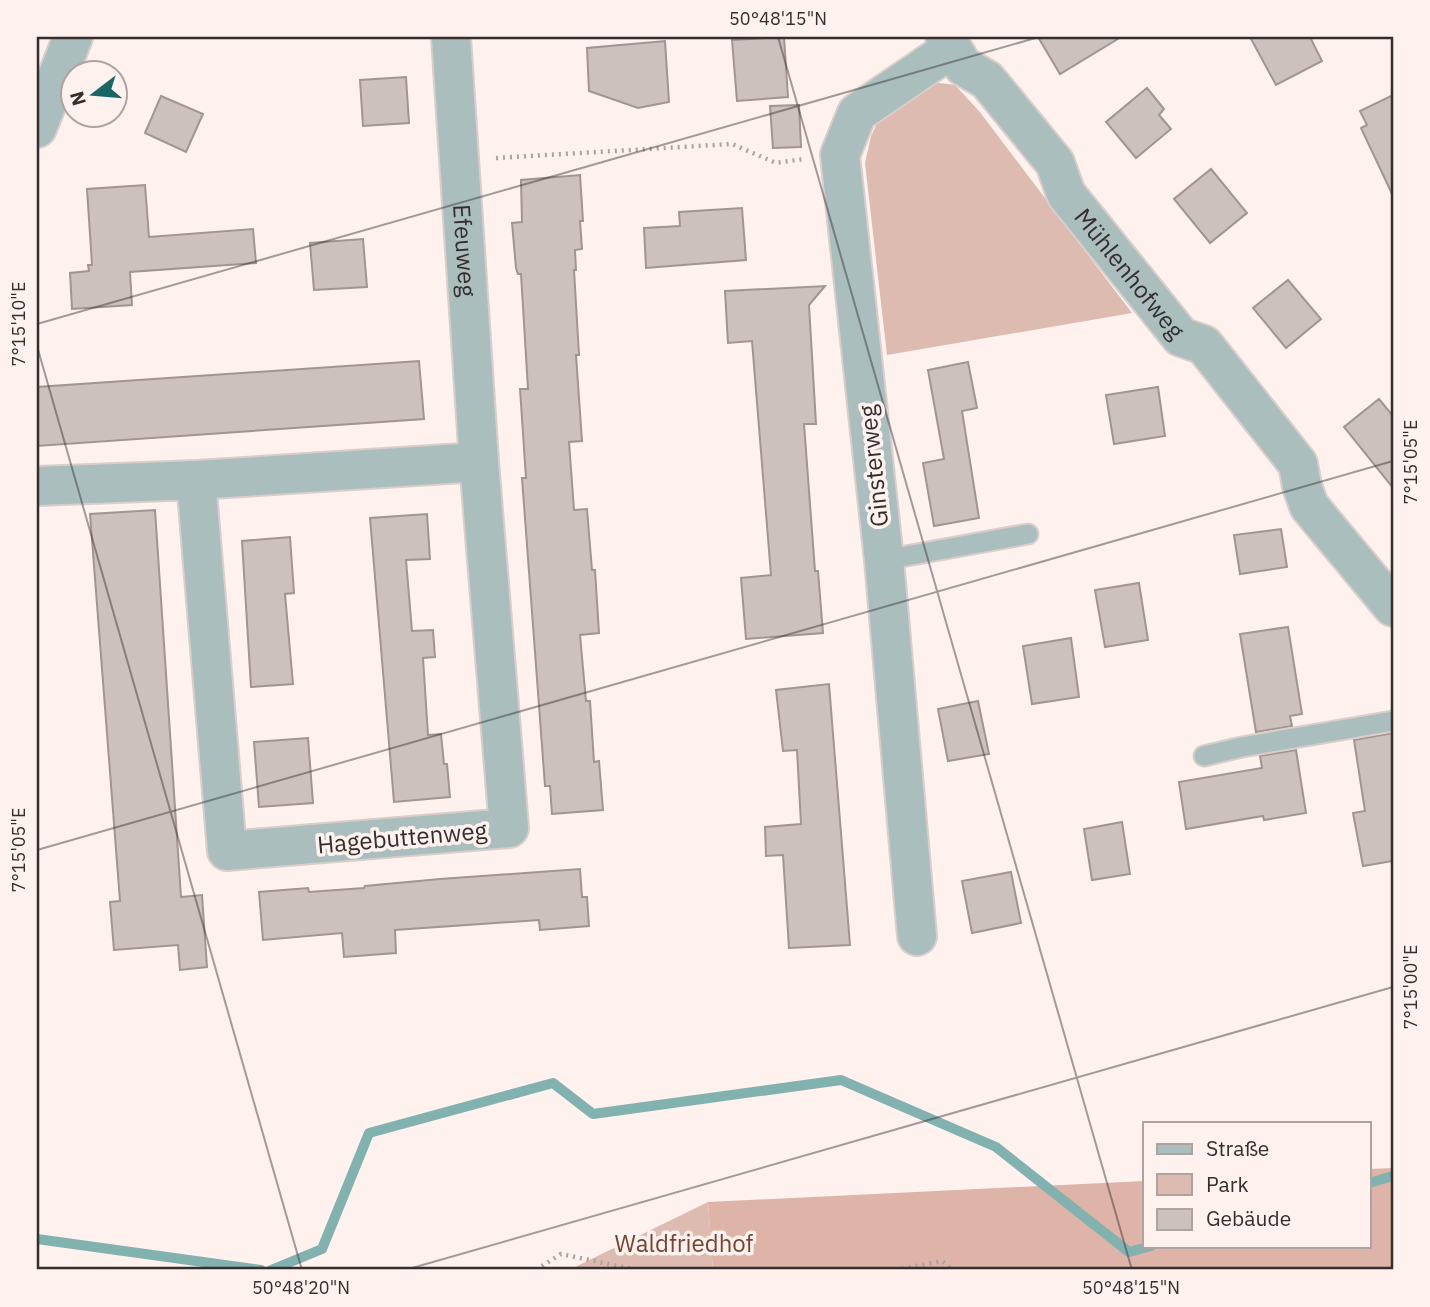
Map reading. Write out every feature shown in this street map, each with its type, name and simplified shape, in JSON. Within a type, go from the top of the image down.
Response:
[{"type":"street","points":[[37,128],[73,37]]},
{"type":"street","name":"Efeuweg","points":[[451,37],[479,462]]},
{"type":"street","name":"Ginsterweg","points":[[917,936],[884,560],[840,155],[857,113],[948,43]]},
{"type":"street","name":"Mühlenhofweg","points":[[948,43],[963,66],[987,80],[1055,163],[1066,194],[1181,337],[1204,345],[1298,464],[1309,506],[1393,607]]},
{"type":"street","points":[[37,486],[196,480],[479,462]]},
{"type":"street","name":"Hagebuttenweg","points":[[196,480],[227,851],[509,828],[479,462]]},
{"type":"lane","points":[[884,560],[1028,534]]},
{"type":"lane","points":[[1204,756],[1393,721]]},
{"type":"path","points":[[459,161],[732,144],[776,163],[840,155]]},
{"type":"path","points":[[536,1270],[561,1254],[637,1270]]},
{"type":"path","points":[[895,1270],[942,1261],[952,1270]]},
{"type":"green space","points":[[931,82],[955,85],[979,111],[1132,313],[887,355],[865,163],[871,136],[883,111]]},
{"type":"green space","name":"Waldfriedhof","points":[[708,1202],[713,1270],[569,1270]]},
{"type":"shaded area","points":[[1393,1168],[1393,1270],[713,1270],[708,1202],[1143,1181],[1143,1248],[1370,1248],[1370,1169]]},
{"type":"building","points":[[784,37],[788,97],[737,101],[732,40]]},
{"type":"building","points":[[1038,37],[1121,37],[1060,74]]},
{"type":"building","points":[[1250,37],[1310,37],[1322,61],[1276,85]]},
{"type":"building","points":[[665,41],[669,102],[638,108],[589,91],[587,48]]},
{"type":"building","points":[[406,77],[409,123],[363,126],[360,80]]},
{"type":"building","points":[[1147,88],[1164,109],[1159,115],[1171,129],[1136,158],[1106,122]]},
{"type":"building","points":[[1393,95],[1393,196],[1361,128],[1367,125],[1360,111]]},
{"type":"building","points":[[161,96],[203,114],[186,152],[145,133]]},
{"type":"building","points":[[799,105],[801,147],[773,148],[770,106]]},
{"type":"building","points":[[1211,169],[1247,213],[1210,243],[1174,199]]},
{"type":"building","points":[[580,175],[582,249],[575,250],[574,270],[582,441],[569,442],[574,510],[587,509],[592,570],[595,570],[599,633],[580,635],[586,701],[590,701],[594,762],[599,761],[603,810],[552,814],[550,786],[545,786],[522,478],[526,478],[520,389],[528,389],[521,274],[518,274],[516,268],[512,223],[522,222],[521,180]]},
{"type":"building","points":[[145,185],[149,237],[253,229],[256,263],[130,272],[132,305],[72,309],[70,273],[89,271],[88,265],[92,265],[87,189]]},
{"type":"building","points":[[742,208],[746,260],[646,268],[644,228],[680,226],[679,212]]},
{"type":"building","points":[[363,239],[367,287],[314,290],[310,243]]},
{"type":"building","points":[[1288,280],[1321,319],[1286,348],[1253,308]]},
{"type":"building","points":[[825,286],[809,305],[816,424],[804,424],[815,571],[818,571],[823,633],[746,639],[741,578],[771,575],[752,341],[728,343],[725,291]]},
{"type":"building","points":[[419,361],[424,419],[37,446],[37,387]]},
{"type":"building","points":[[968,362],[977,408],[962,411],[979,518],[934,526],[923,463],[944,459],[928,370]]},
{"type":"building","points":[[1158,387],[1165,436],[1114,444],[1106,395]]},
{"type":"building","points":[[1379,399],[1393,416],[1393,488],[1344,427]]},
{"type":"building","points":[[155,510],[181,897],[202,895],[207,967],[180,970],[178,945],[114,950],[110,902],[120,901],[90,514]]},
{"type":"building","points":[[427,514],[430,559],[406,560],[412,631],[433,630],[435,657],[423,658],[428,735],[441,734],[450,797],[394,802],[370,518]]},
{"type":"building","points":[[1281,529],[1287,567],[1240,574],[1234,535]]},
{"type":"building","points":[[290,537],[294,593],[285,594],[293,684],[251,687],[242,541]]},
{"type":"building","points":[[1139,583],[1148,640],[1105,647],[1095,590]]},
{"type":"building","points":[[1288,627],[1302,714],[1290,716],[1292,726],[1256,732],[1240,634]]},
{"type":"building","points":[[1071,638],[1079,697],[1032,704],[1023,646]]},
{"type":"building","points":[[829,684],[850,945],[789,948],[783,855],[766,856],[765,827],[801,824],[797,750],[783,751],[776,690]]},
{"type":"building","points":[[978,701],[989,754],[948,761],[938,709]]},
{"type":"building","points":[[1393,733],[1393,861],[1363,866],[1353,813],[1365,811],[1354,740]]},
{"type":"building","points":[[308,738],[313,803],[259,807],[254,742]]},
{"type":"building","points":[[1296,750],[1306,813],[1264,820],[1263,816],[1186,829],[1179,782],[1262,768],[1260,756]]},
{"type":"building","points":[[1122,822],[1130,874],[1092,880],[1084,829]]},
{"type":"building","points":[[580,869],[582,897],[587,897],[589,926],[540,930],[539,920],[395,930],[396,953],[344,957],[342,933],[263,940],[259,892],[308,888],[309,892]]},
{"type":"building","points":[[1011,872],[1021,923],[972,933],[962,881]]},
{"type":"waterway","points":[[271,1270],[322,1249],[369,1133],[553,1083],[593,1114],[841,1080],[996,1147],[1129,1252],[1144,1248]]},
{"type":"waterway","points":[[1370,1183],[1393,1176]]},
{"type":"waterway","points":[[37,1239],[261,1270]]}]
